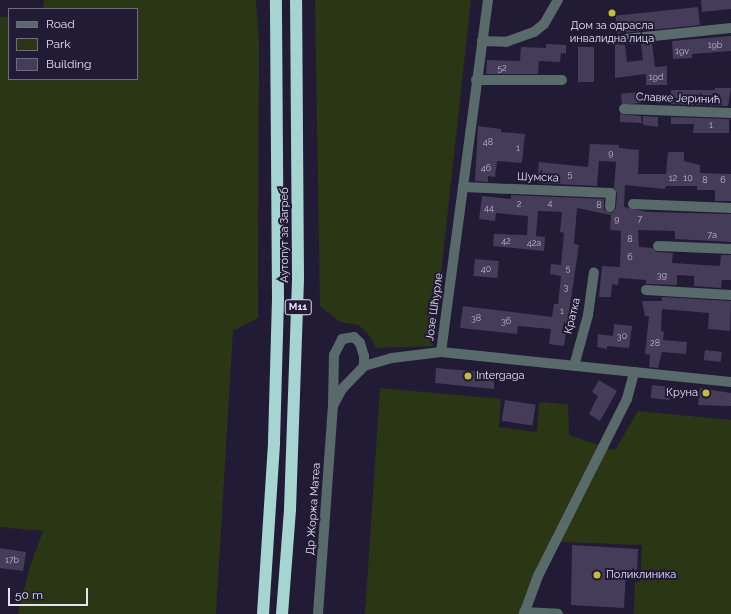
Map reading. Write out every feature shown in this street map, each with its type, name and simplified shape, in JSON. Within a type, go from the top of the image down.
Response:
[{"type":"highway","name":"Аутопут за Загреб","points":[[263,614],[274,434],[278,299],[276,0]]},
{"type":"highway","name":"Аутопут за Загреб","points":[[282,614],[290,494],[298,301],[296,0]]},
{"type":"street","name":"Јозе Шћурле","points":[[488,0],[476,80],[441,352],[731,382]]},
{"type":"street","points":[[482,41],[506,42],[534,32],[544,24],[558,0]]},
{"type":"street","points":[[625,39],[731,28]]},
{"type":"street","points":[[476,80],[562,80]]},
{"type":"street","name":"Славке Јеринић","points":[[624,109],[731,113]]},
{"type":"street","name":"Шумска","points":[[463,187],[611,193],[610,207]]},
{"type":"street","points":[[633,204],[731,208]]},
{"type":"street","points":[[658,246],[731,249]]},
{"type":"street","name":"Кратка","points":[[574,366],[588,315],[594,272]]},
{"type":"street","points":[[646,290],[731,295]]},
{"type":"street","name":"Др Жоржа Матеа","points":[[318,614],[333,406],[334,355],[342,338],[354,337],[360,343],[364,351],[364,366]]},
{"type":"street","points":[[333,406],[342,389],[364,366],[392,358],[441,352]]},
{"type":"street","points":[[558,614],[524,613],[538,576],[627,399],[634,372]]},
{"type":"green space","points":[[44,0],[256,0],[259,42],[258,318],[233,331],[216,614],[18,614],[29,569],[43,531],[0,527],[0,17],[8,17],[8,80],[138,80],[138,8],[43,8]]},
{"type":"green space","points":[[315,0],[471,0],[433,346],[376,348],[369,335],[359,325],[340,322],[320,306]]},
{"type":"green space","points":[[380,388],[501,399],[499,427],[537,432],[539,402],[568,404],[569,435],[601,446],[519,614],[365,614]]},
{"type":"green space","points":[[638,411],[731,420],[731,614],[634,614],[635,582],[640,582],[642,545],[558,542],[605,448],[615,450]]},
{"type":"building","points":[[701,0],[731,0],[731,9],[702,12]]},
{"type":"building","points":[[698,7],[700,25],[617,34],[615,16]]},
{"type":"building","points":[[731,36],[731,51],[692,54],[692,58],[673,59],[672,41]]},
{"type":"building","points":[[652,43],[655,67],[667,66],[667,85],[646,85],[646,74],[615,78],[615,44],[625,45],[627,62],[643,60],[641,44]]},
{"type":"building","points":[[546,44],[566,45],[566,54],[561,53],[560,62],[539,61],[538,74],[486,74],[487,60],[520,61],[521,47],[546,48]]},
{"type":"building","points":[[578,47],[594,47],[594,82],[578,82]]},
{"type":"building","points":[[715,88],[731,88],[728,106],[671,104],[671,90],[715,90]]},
{"type":"building","points":[[640,92],[641,103],[622,105],[621,94]]},
{"type":"building","points":[[620,114],[641,116],[642,123],[620,122]]},
{"type":"building","points":[[643,116],[658,117],[658,127],[643,125]]},
{"type":"building","points":[[671,117],[729,119],[729,133],[693,133],[694,124],[671,124]]},
{"type":"building","points":[[478,126],[501,129],[501,132],[525,134],[522,163],[497,161],[495,177],[488,176],[488,182],[475,181]]},
{"type":"building","points":[[590,144],[619,145],[619,148],[639,150],[638,174],[666,174],[668,152],[684,152],[684,161],[700,165],[700,173],[731,174],[731,201],[715,201],[715,190],[697,190],[697,186],[666,186],[665,189],[625,185],[624,207],[648,212],[731,214],[731,242],[675,239],[675,231],[638,230],[639,247],[652,248],[657,252],[673,253],[672,263],[720,266],[721,255],[731,255],[731,280],[722,280],[721,288],[694,286],[694,276],[677,275],[677,285],[646,284],[646,280],[619,278],[618,285],[612,284],[611,297],[599,297],[602,266],[620,267],[621,231],[610,230],[611,215],[577,208],[574,244],[579,245],[564,346],[549,344],[551,329],[518,326],[517,334],[460,328],[463,306],[552,317],[554,304],[558,304],[561,276],[550,274],[551,264],[561,265],[564,233],[560,232],[562,212],[538,211],[536,236],[545,237],[544,251],[493,246],[494,234],[527,235],[528,216],[496,213],[495,221],[479,219],[482,196],[511,199],[511,195],[604,199],[604,210],[612,213],[616,208],[617,193],[614,187],[616,162],[599,161],[597,186],[537,183],[539,162],[588,167]]},
{"type":"building","points":[[475,259],[499,261],[497,278],[474,276]]},
{"type":"building","points":[[662,297],[731,301],[730,331],[708,329],[709,313],[662,309],[661,331],[664,332],[663,340],[687,342],[686,354],[662,352],[658,368],[649,367],[650,355],[645,354],[649,316],[645,316],[642,301],[662,301]]},
{"type":"building","points":[[614,324],[632,326],[629,348],[607,346],[607,349],[597,347],[598,334],[613,336]]},
{"type":"building","points":[[705,350],[722,352],[721,362],[704,360]]},
{"type":"building","points":[[436,368],[483,372],[482,378],[494,379],[494,389],[435,383]]},
{"type":"building","points":[[599,380],[617,391],[600,421],[589,414],[598,396],[592,392]]},
{"type":"building","points":[[652,385],[671,387],[670,400],[651,398]]},
{"type":"building","points":[[700,388],[731,393],[731,406],[698,405]]},
{"type":"building","points":[[505,400],[536,405],[532,426],[502,421]]},
{"type":"building","name":"Поликлиника","points":[[572,545],[638,549],[637,573],[626,572],[624,608],[571,605]]},
{"type":"building","points":[[0,548],[26,552],[23,571],[0,568]]},
{"type":"place","name":"Дом за одрасла инвалидна лица","points":[[612,13]]},
{"type":"place","name":"Intergaga","points":[[468,376]]},
{"type":"place","name":"Круна","points":[[706,393]]},
{"type":"place","name":"Поликлиника","points":[[597,575]]}]
